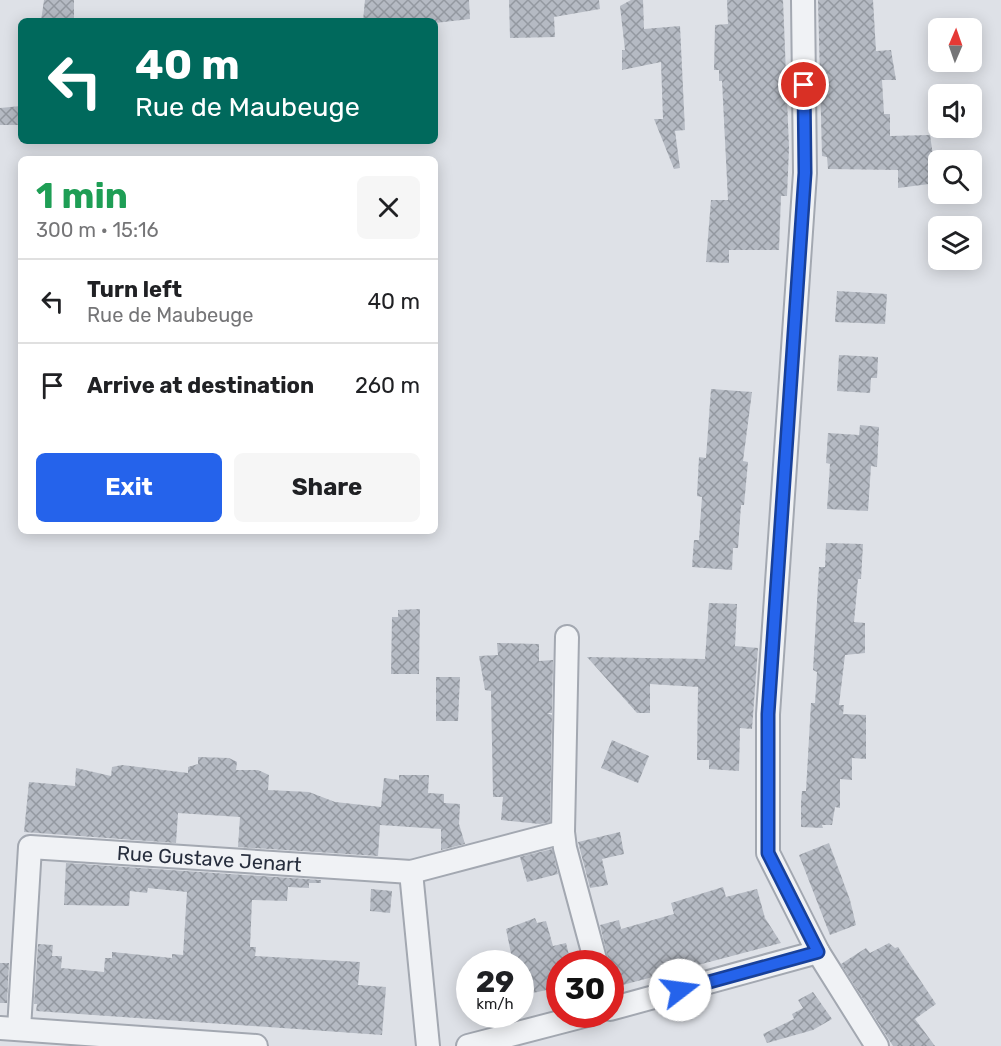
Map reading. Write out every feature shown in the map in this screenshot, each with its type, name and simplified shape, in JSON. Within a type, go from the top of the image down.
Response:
[{"type":"street","points":[[803,0],[805,173],[768,714],[768,853],[818,952],[877,1046]]},
{"type":"street","points":[[567,637],[563,832],[565,848],[592,950]]},
{"type":"street","name":"Rue Gustave Jenart","points":[[9,1029],[30,847],[411,872],[563,832]]},
{"type":"street","points":[[411,872],[428,1046]]},
{"type":"street","points":[[624,1005],[818,952]]},
{"type":"street","points":[[468,1046],[546,1026]]},
{"type":"street","points":[[9,1029],[256,1046]]},
{"type":"building","points":[[44,0],[74,0],[74,18],[41,18]]},
{"type":"building","points":[[365,0],[469,0],[470,19],[438,23],[438,18],[363,18]]},
{"type":"building","points":[[509,0],[599,0],[600,9],[554,17],[555,37],[510,38]]},
{"type":"building","points":[[631,0],[643,0],[644,29],[680,26],[685,130],[675,131],[680,168],[674,169],[654,119],[663,119],[661,62],[622,70],[622,50],[625,50],[620,6]]},
{"type":"building","points":[[727,0],[783,0],[789,148],[787,196],[781,196],[779,250],[729,250],[729,263],[706,262],[711,200],[728,200],[722,81],[719,81],[719,70],[714,70],[715,25],[728,24]]},
{"type":"building","points":[[818,0],[873,0],[876,51],[891,50],[896,80],[882,80],[884,114],[890,114],[890,136],[928,135],[928,138],[930,138],[932,150],[928,150],[928,184],[898,188],[898,170],[828,169],[827,157],[822,156]]},
{"type":"building","points":[[18,106],[18,125],[0,125],[0,108]]},
{"type":"building","points":[[837,291],[887,294],[885,324],[835,322]]},
{"type":"building","points":[[839,355],[878,357],[877,378],[871,378],[870,393],[837,391]]},
{"type":"building","points":[[711,389],[752,392],[743,461],[748,462],[744,505],[741,505],[738,548],[733,548],[732,570],[692,567],[694,540],[699,540],[702,497],[697,496],[699,457],[706,458]]},
{"type":"building","points":[[860,425],[879,427],[877,467],[871,466],[868,511],[827,509],[830,464],[826,463],[828,433],[859,435]]},
{"type":"building","points":[[826,543],[863,544],[861,579],[858,579],[854,622],[865,623],[865,653],[845,655],[839,705],[844,705],[843,714],[866,715],[866,759],[852,758],[852,780],[840,779],[840,808],[835,807],[832,825],[822,825],[823,828],[801,827],[802,791],[806,791],[811,703],[815,703],[817,672],[813,670],[819,567],[825,567]]},
{"type":"building","points":[[709,603],[737,604],[735,646],[758,648],[752,729],[740,728],[739,771],[709,769],[709,760],[697,760],[698,687],[650,684],[650,713],[637,713],[587,657],[705,659]]},
{"type":"building","points":[[420,609],[419,674],[391,674],[392,617],[398,617],[398,610]]},
{"type":"building","points":[[497,643],[539,644],[539,661],[553,660],[552,713],[547,713],[552,715],[550,822],[540,824],[501,820],[503,797],[493,797],[491,691],[485,690],[479,656],[498,655]]},
{"type":"building","points":[[436,677],[460,677],[458,721],[436,721]]},
{"type":"building","points":[[612,740],[649,756],[638,783],[601,768]]},
{"type":"building","points":[[198,757],[229,758],[237,762],[236,770],[258,770],[269,775],[268,790],[309,792],[335,802],[381,807],[384,778],[399,780],[399,775],[429,775],[428,793],[444,794],[444,803],[460,804],[459,824],[465,844],[441,850],[441,829],[380,825],[378,856],[238,847],[240,817],[178,813],[176,843],[24,832],[29,782],[75,786],[76,768],[111,776],[112,767],[122,765],[188,773],[188,767],[198,764]]},
{"type":"building","points":[[620,832],[624,854],[602,859],[608,885],[590,888],[578,842]]},
{"type":"building","points":[[829,843],[850,900],[856,925],[830,935],[799,855]]},
{"type":"building","points":[[552,849],[558,874],[527,882],[520,857]]},
{"type":"building","points":[[66,863],[321,880],[321,883],[309,883],[309,888],[288,887],[287,901],[252,900],[250,947],[256,947],[255,956],[360,962],[358,985],[386,987],[382,1035],[36,1011],[37,1004],[34,1004],[38,944],[53,945],[52,956],[62,956],[61,968],[104,972],[105,958],[112,958],[112,952],[172,958],[172,954],[183,955],[187,892],[148,888],[147,893],[130,891],[129,906],[64,905]]},
{"type":"building","points":[[723,887],[726,897],[757,889],[765,918],[781,943],[624,985],[624,950],[606,950],[600,925],[619,920],[621,929],[674,914],[671,903]]},
{"type":"building","points":[[371,889],[392,891],[390,913],[370,911]]},
{"type":"building","points":[[535,918],[537,923],[546,921],[553,946],[566,943],[568,950],[546,950],[546,990],[534,993],[534,950],[510,950],[506,929]]},
{"type":"building","points":[[889,943],[895,948],[898,947],[936,1004],[915,1019],[935,1046],[893,1046],[841,964],[866,948],[870,953]]},
{"type":"building","points":[[0,963],[9,963],[7,1003],[0,1003]]},
{"type":"building","points":[[813,992],[832,1019],[813,1030],[767,1043],[763,1034],[794,1019],[792,1014],[803,1008],[798,1000]]},
{"type":"route","points":[[680,990],[818,952],[768,853],[768,714],[805,173],[804,85]]}]
